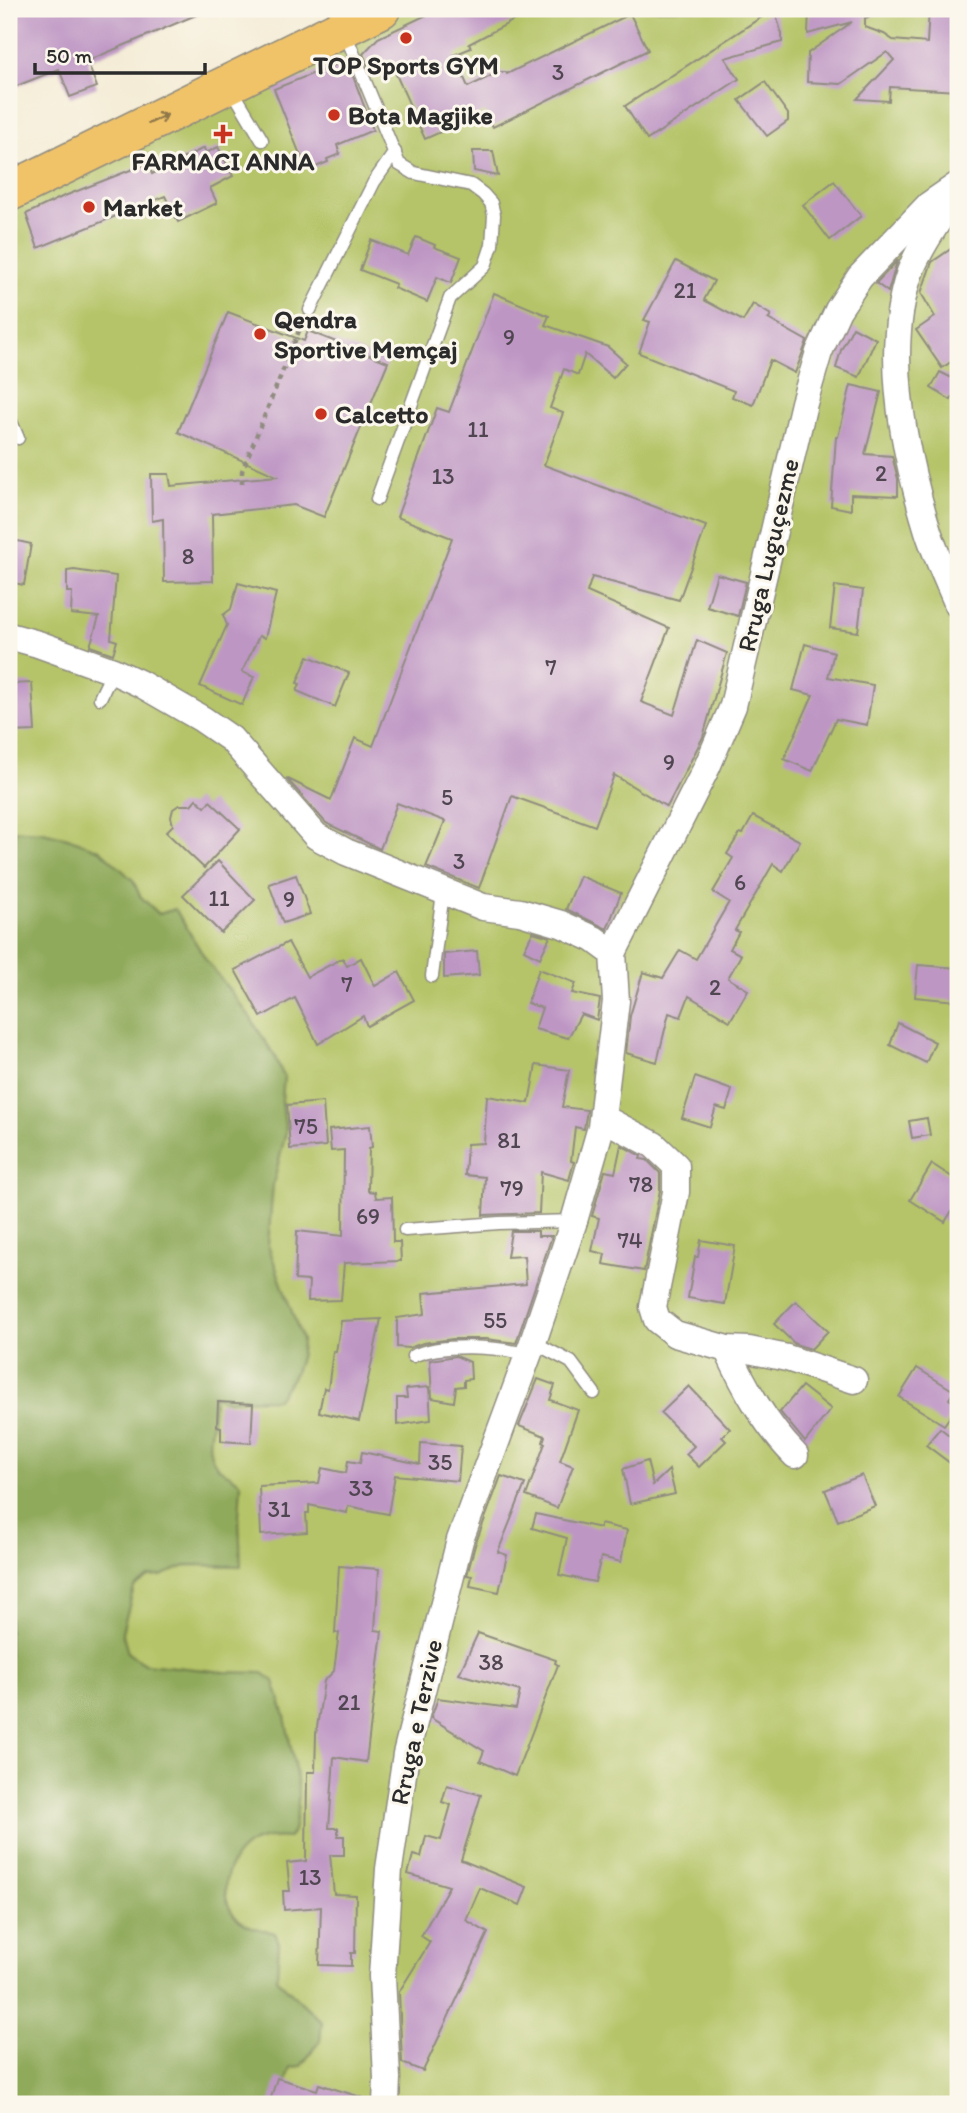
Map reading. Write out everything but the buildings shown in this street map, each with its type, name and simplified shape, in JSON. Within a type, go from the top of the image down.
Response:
[{"type":"main road","points":[[9,167],[334,18],[381,9]]},
{"type":"main road","points":[[9,192],[229,85],[334,18]]},
{"type":"street","points":[[958,187],[910,272],[900,320],[897,368],[906,441],[915,482],[929,532],[958,605]]},
{"type":"street","name":"Rruga Luguçezme","points":[[613,953],[707,767],[733,706],[804,403],[819,352],[838,310],[859,277],[929,205],[958,187]]},
{"type":"street","points":[[9,636],[113,671],[185,709],[231,739],[316,836],[346,852],[483,907],[520,912],[561,925],[594,939],[613,953]]},
{"type":"street","name":"Rruga e Terzive","points":[[386,2104],[382,1976],[389,1869],[406,1754],[460,1539],[574,1221],[603,1118],[616,1001],[613,953]]},
{"type":"street","points":[[603,1118],[653,1145],[666,1154],[676,1166],[676,1192],[653,1307],[657,1320],[675,1334],[727,1349],[749,1350],[787,1358],[854,1380]]},
{"type":"street","points":[[727,1349],[775,1434],[795,1455]]},
{"type":"lane","points":[[334,18],[399,164],[414,173],[471,185],[491,203],[494,215],[492,245],[485,266],[450,298],[377,499]]},
{"type":"lane","points":[[229,85],[262,140]]},
{"type":"lane","points":[[310,310],[374,182],[395,152]]},
{"type":"lane","points":[[9,418],[18,438]]},
{"type":"lane","points":[[100,698],[113,671]]},
{"type":"lane","points":[[432,976],[443,893]]},
{"type":"lane","points":[[405,1230],[574,1221]]},
{"type":"lane","points":[[413,1356],[426,1350],[443,1348],[530,1349],[571,1362],[594,1394]]},
{"type":"path","points":[[242,484],[242,471],[302,322],[310,310]]},
{"type":"green space","points":[[376,9],[958,9],[958,2104],[9,2104],[9,194]]},
{"type":"green space","points":[[9,830],[43,832],[100,850],[133,880],[140,896],[159,914],[175,909],[207,961],[248,1014],[274,1055],[284,1077],[282,1101],[286,1132],[273,1185],[268,1245],[302,1340],[300,1357],[292,1379],[277,1399],[224,1400],[213,1395],[209,1447],[211,1455],[224,1472],[241,1484],[241,1566],[188,1565],[161,1576],[149,1577],[134,1588],[122,1632],[128,1653],[145,1664],[263,1673],[274,1681],[285,1716],[298,1785],[298,1806],[293,1831],[289,1838],[264,1839],[246,1846],[232,1864],[225,1885],[229,1907],[239,1920],[275,1933],[279,1943],[277,1979],[322,2022],[320,2041],[301,2066],[291,2067],[286,2085],[274,2104],[9,2104]]},
{"type":"place","name":"TOP Sports GYM","points":[[406,38]]},
{"type":"place","name":"Bota Magjike","points":[[334,115]]},
{"type":"place","name":"FARMACI ANNA","points":[[223,134]]},
{"type":"place","name":"Market","points":[[89,207]]},
{"type":"place","name":"Qendra Sportive Memçaj","points":[[260,334]]},
{"type":"place","name":"Calcetto","points":[[321,414]]}]
